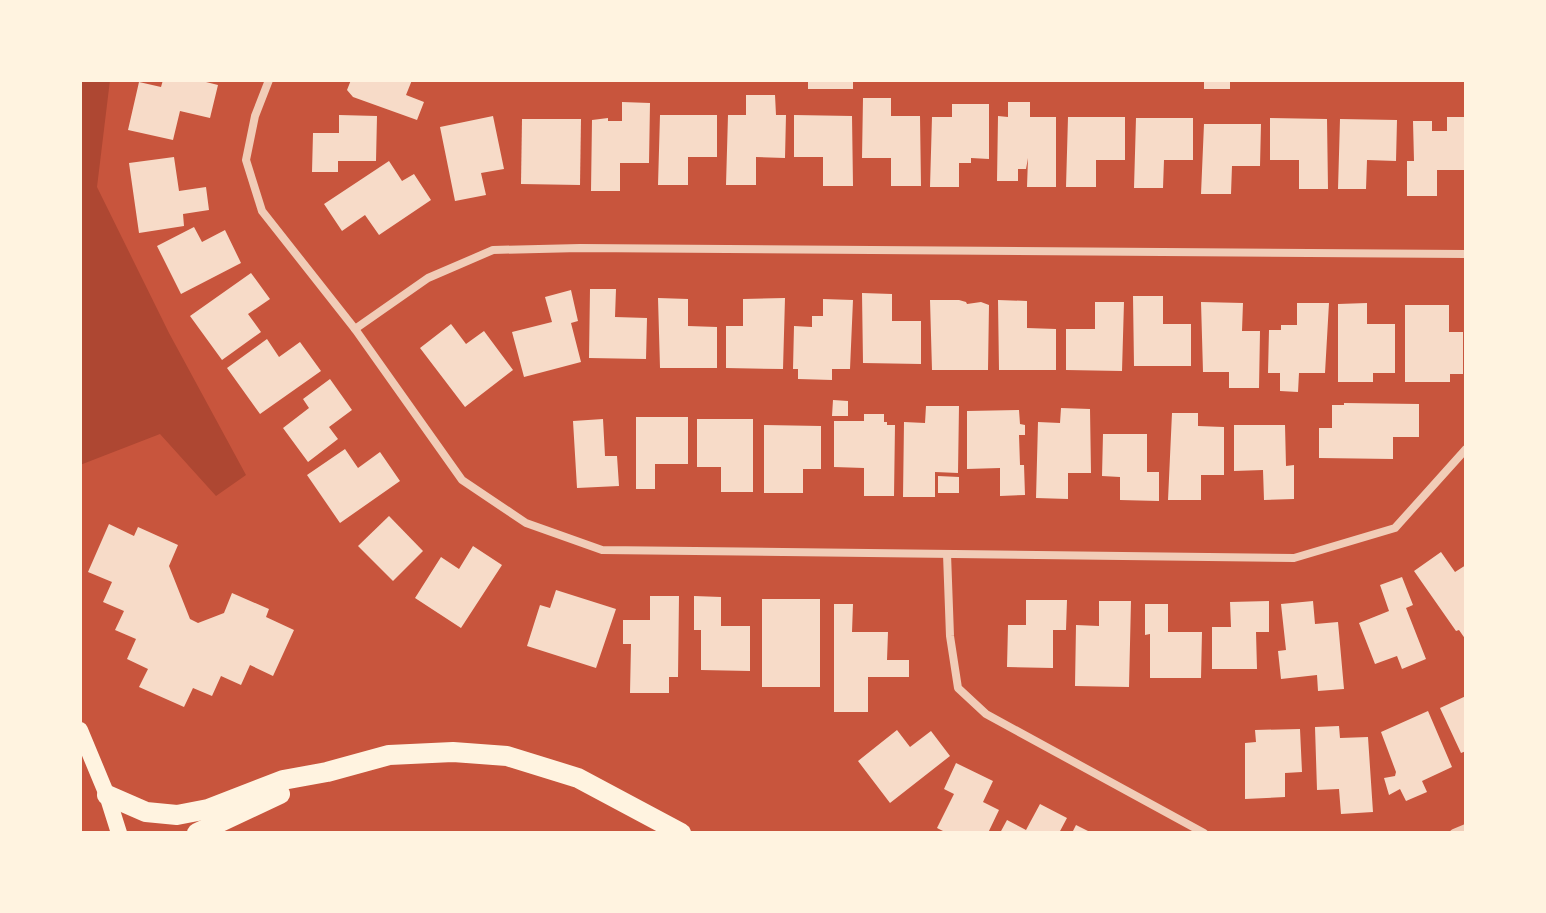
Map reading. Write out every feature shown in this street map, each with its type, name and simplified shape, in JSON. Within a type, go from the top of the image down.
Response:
[{"type":"highway","points":[[107,795],[146,812],[177,815],[208,809],[283,780],[389,755],[453,752],[507,756],[578,778],[681,833]]},
{"type":"highway","points":[[197,833],[327,772]]},
{"type":"main road","points":[[80,730],[119,833]]},
{"type":"street","points":[[269,80],[255,116],[246,160],[262,211],[355,329],[462,480],[526,523],[602,550],[1294,558],[1395,528],[1466,449]]},
{"type":"street","points":[[355,329],[428,278],[493,250],[596,248],[1466,254]]},
{"type":"street","points":[[947,554],[950,636],[958,688],[986,714],[1204,833]]},
{"type":"street","points":[[1454,833],[1466,828]]},
{"type":"shaded area","points":[[80,80],[110,80],[97,187],[169,333],[246,475],[216,496],[160,434],[80,465]]},
{"type":"building","points":[[163,80],[198,80],[218,85],[210,118],[180,111],[173,140],[128,130],[139,82],[161,87]]},
{"type":"building","points":[[351,80],[412,80],[406,95],[424,102],[417,120],[353,97],[347,90]]},
{"type":"building","points":[[808,80],[853,80],[853,89],[808,89]]},
{"type":"building","points":[[1204,80],[1230,80],[1230,89],[1204,89]]},
{"type":"building","points":[[746,95],[775,95],[776,115],[786,115],[785,158],[756,157],[756,185],[726,185],[728,115],[746,115]]},
{"type":"building","points":[[863,98],[891,98],[891,116],[920,116],[921,186],[891,186],[891,158],[862,158]]},
{"type":"building","points":[[622,102],[650,103],[649,163],[620,163],[620,191],[591,191],[592,120],[608,118],[608,121],[622,121]]},
{"type":"building","points":[[1008,102],[1030,102],[1030,117],[1056,117],[1056,187],[1027,187],[1028,158],[1026,169],[1018,169],[1018,181],[997,181],[998,116],[1008,117]]},
{"type":"building","points":[[952,104],[989,104],[989,159],[971,158],[971,163],[959,163],[959,187],[930,187],[932,117],[952,117]]},
{"type":"building","points":[[339,115],[377,116],[376,161],[338,161],[338,172],[312,172],[313,133],[339,133]]},
{"type":"building","points":[[660,115],[717,115],[717,157],[688,157],[688,185],[658,185]]},
{"type":"building","points":[[794,115],[852,116],[853,186],[823,186],[823,157],[794,157]]},
{"type":"building","points":[[493,116],[504,169],[481,173],[486,195],[455,201],[440,127]]},
{"type":"building","points":[[1068,117],[1125,117],[1125,160],[1096,160],[1096,187],[1066,187]]},
{"type":"building","points":[[1447,117],[1465,117],[1466,170],[1437,170],[1437,196],[1407,196],[1407,161],[1414,161],[1413,121],[1432,121],[1432,131],[1447,131]]},
{"type":"building","points":[[1136,118],[1193,118],[1193,160],[1164,160],[1163,188],[1134,188]]},
{"type":"building","points":[[1270,118],[1327,119],[1328,189],[1299,189],[1299,160],[1270,160]]},
{"type":"building","points":[[522,119],[581,119],[580,185],[521,184]]},
{"type":"building","points":[[1340,119],[1397,120],[1396,161],[1367,160],[1366,189],[1338,189]]},
{"type":"building","points":[[1204,124],[1261,124],[1260,166],[1232,166],[1231,194],[1201,194]]},
{"type":"building","points":[[174,157],[179,191],[206,187],[209,210],[183,214],[184,226],[139,233],[129,163]]},
{"type":"building","points":[[389,161],[402,181],[414,174],[431,200],[379,235],[365,215],[342,231],[324,204]]},
{"type":"building","points":[[194,227],[202,242],[225,230],[241,263],[181,294],[157,246]]},
{"type":"building","points":[[251,273],[270,299],[248,314],[261,332],[222,360],[190,316]]},
{"type":"building","points":[[590,289],[616,289],[615,317],[647,318],[646,359],[589,358]]},
{"type":"building","points":[[571,290],[578,321],[571,323],[581,362],[524,377],[512,332],[552,322],[545,297]]},
{"type":"building","points":[[862,293],[892,294],[892,321],[921,321],[921,364],[863,363]]},
{"type":"building","points":[[1133,296],[1163,296],[1163,324],[1191,324],[1191,366],[1134,366]]},
{"type":"building","points":[[658,298],[688,299],[688,326],[717,327],[717,368],[660,368]]},
{"type":"building","points":[[785,298],[783,369],[726,368],[726,326],[743,326],[743,299]]},
{"type":"building","points":[[823,299],[853,300],[850,369],[832,369],[832,380],[798,379],[798,369],[793,369],[794,326],[812,327],[812,316],[823,316]]},
{"type":"building","points":[[930,300],[959,300],[967,304],[981,302],[989,305],[988,370],[932,370]]},
{"type":"building","points":[[998,300],[1027,301],[1027,328],[1056,329],[1056,370],[999,370]]},
{"type":"building","points":[[1095,302],[1124,302],[1122,371],[1066,370],[1066,329],[1095,329]]},
{"type":"building","points":[[1201,302],[1243,303],[1242,331],[1260,331],[1259,388],[1229,388],[1229,372],[1203,372]]},
{"type":"building","points":[[1297,303],[1329,303],[1325,373],[1299,373],[1298,392],[1280,391],[1280,373],[1268,373],[1269,330],[1281,330],[1281,325],[1297,325]]},
{"type":"building","points":[[1367,303],[1367,324],[1395,324],[1395,373],[1373,373],[1373,382],[1338,382],[1338,304]]},
{"type":"building","points":[[1405,305],[1449,305],[1449,332],[1463,332],[1463,374],[1450,374],[1450,382],[1405,382]]},
{"type":"building","points":[[451,324],[466,344],[484,331],[513,370],[465,407],[420,348]]},
{"type":"building","points":[[267,339],[279,357],[300,342],[321,371],[260,414],[227,368]]},
{"type":"building","points":[[330,379],[352,410],[329,427],[338,439],[308,462],[283,428],[309,408],[303,399]]},
{"type":"building","points":[[833,400],[848,401],[848,416],[832,416]]},
{"type":"building","points":[[1419,404],[1419,437],[1393,437],[1393,459],[1319,458],[1319,428],[1332,428],[1332,405]]},
{"type":"building","points":[[926,406],[959,406],[958,473],[935,472],[935,497],[903,497],[904,422],[925,423]]},
{"type":"building","points":[[1061,408],[1090,409],[1091,473],[1068,473],[1068,499],[1036,498],[1038,422],[1060,423]]},
{"type":"building","points":[[1019,410],[1020,424],[1025,425],[1025,435],[1019,435],[1025,495],[1000,496],[1000,468],[967,469],[967,411]]},
{"type":"building","points":[[1172,413],[1198,413],[1198,426],[1224,427],[1224,475],[1201,475],[1201,500],[1168,500]]},
{"type":"building","points":[[864,414],[884,414],[887,425],[895,425],[894,496],[864,496],[864,468],[834,467],[834,421],[864,421]]},
{"type":"building","points":[[636,417],[688,417],[688,464],[655,464],[655,489],[636,489]]},
{"type":"building","points":[[603,419],[605,456],[617,456],[619,486],[577,488],[573,421]]},
{"type":"building","points":[[697,419],[753,419],[753,492],[721,492],[721,467],[697,467]]},
{"type":"building","points":[[764,425],[821,426],[821,469],[803,469],[803,493],[764,493]]},
{"type":"building","points":[[1234,425],[1285,425],[1286,466],[1294,465],[1294,499],[1264,500],[1263,470],[1234,471]]},
{"type":"building","points":[[1103,434],[1147,434],[1147,472],[1159,472],[1159,501],[1120,500],[1120,477],[1102,476]]},
{"type":"building","points":[[345,449],[358,468],[380,452],[400,481],[340,523],[307,475]]},
{"type":"building","points":[[938,476],[959,477],[959,493],[938,493]]},
{"type":"building","points":[[389,516],[423,551],[393,581],[358,546]]},
{"type":"building","points":[[109,524],[134,536],[138,527],[178,545],[169,566],[190,619],[198,623],[224,613],[232,593],[269,609],[266,617],[294,630],[273,676],[250,665],[241,685],[221,676],[212,696],[193,688],[184,707],[139,687],[148,669],[127,659],[136,639],[115,630],[124,611],[103,602],[112,582],[88,572]]},
{"type":"building","points":[[473,546],[502,565],[461,628],[415,598],[441,557],[459,569]]},
{"type":"building","points":[[1441,552],[1455,572],[1466,565],[1466,640],[1459,630],[1456,631],[1414,571]]},
{"type":"building","points":[[1402,577],[1413,605],[1406,608],[1426,659],[1402,669],[1397,656],[1375,664],[1359,623],[1389,611],[1380,585]]},
{"type":"building","points":[[556,590],[616,609],[596,668],[527,646],[540,605],[550,608]]},
{"type":"building","points":[[650,596],[679,596],[678,677],[669,677],[669,693],[630,693],[631,644],[623,644],[623,620],[650,620]]},
{"type":"building","points":[[694,596],[721,597],[721,626],[750,626],[750,671],[701,670],[701,630],[694,630]]},
{"type":"building","points":[[762,599],[820,599],[820,687],[762,687]]},
{"type":"building","points":[[1026,600],[1067,600],[1066,630],[1053,630],[1053,668],[1007,667],[1008,625],[1026,625]]},
{"type":"building","points":[[1099,601],[1131,601],[1129,687],[1075,686],[1076,625],[1099,626]]},
{"type":"building","points":[[1269,601],[1269,632],[1256,632],[1257,669],[1212,669],[1212,627],[1231,627],[1230,602]]},
{"type":"building","points":[[1313,601],[1315,624],[1338,622],[1344,689],[1318,691],[1317,675],[1281,679],[1278,651],[1286,650],[1281,604]]},
{"type":"building","points":[[834,604],[853,604],[852,632],[888,632],[887,660],[909,660],[909,677],[868,677],[868,712],[834,712]]},
{"type":"building","points":[[1145,604],[1168,604],[1168,632],[1202,632],[1201,678],[1150,678],[1150,634],[1145,635]]},
{"type":"building","points":[[1466,696],[1466,751],[1461,753],[1440,708]]},
{"type":"building","points":[[1428,711],[1452,767],[1422,781],[1427,792],[1406,801],[1400,789],[1389,795],[1384,778],[1395,776],[1396,772],[1381,732]]},
{"type":"building","points":[[1339,726],[1340,738],[1368,737],[1373,812],[1341,814],[1339,789],[1317,790],[1315,727]]},
{"type":"building","points":[[1300,729],[1302,772],[1285,773],[1285,797],[1245,799],[1245,743],[1256,742],[1255,730]]},
{"type":"building","points":[[897,730],[910,747],[931,731],[950,756],[890,803],[858,761]]},
{"type":"building","points":[[956,763],[993,781],[983,802],[999,810],[988,833],[947,833],[937,828],[954,794],[944,789]]},
{"type":"building","points":[[1040,804],[1067,818],[1059,833],[1000,833],[1007,820],[1026,830]]},
{"type":"building","points":[[1076,825],[1092,833],[1072,833]]}]
